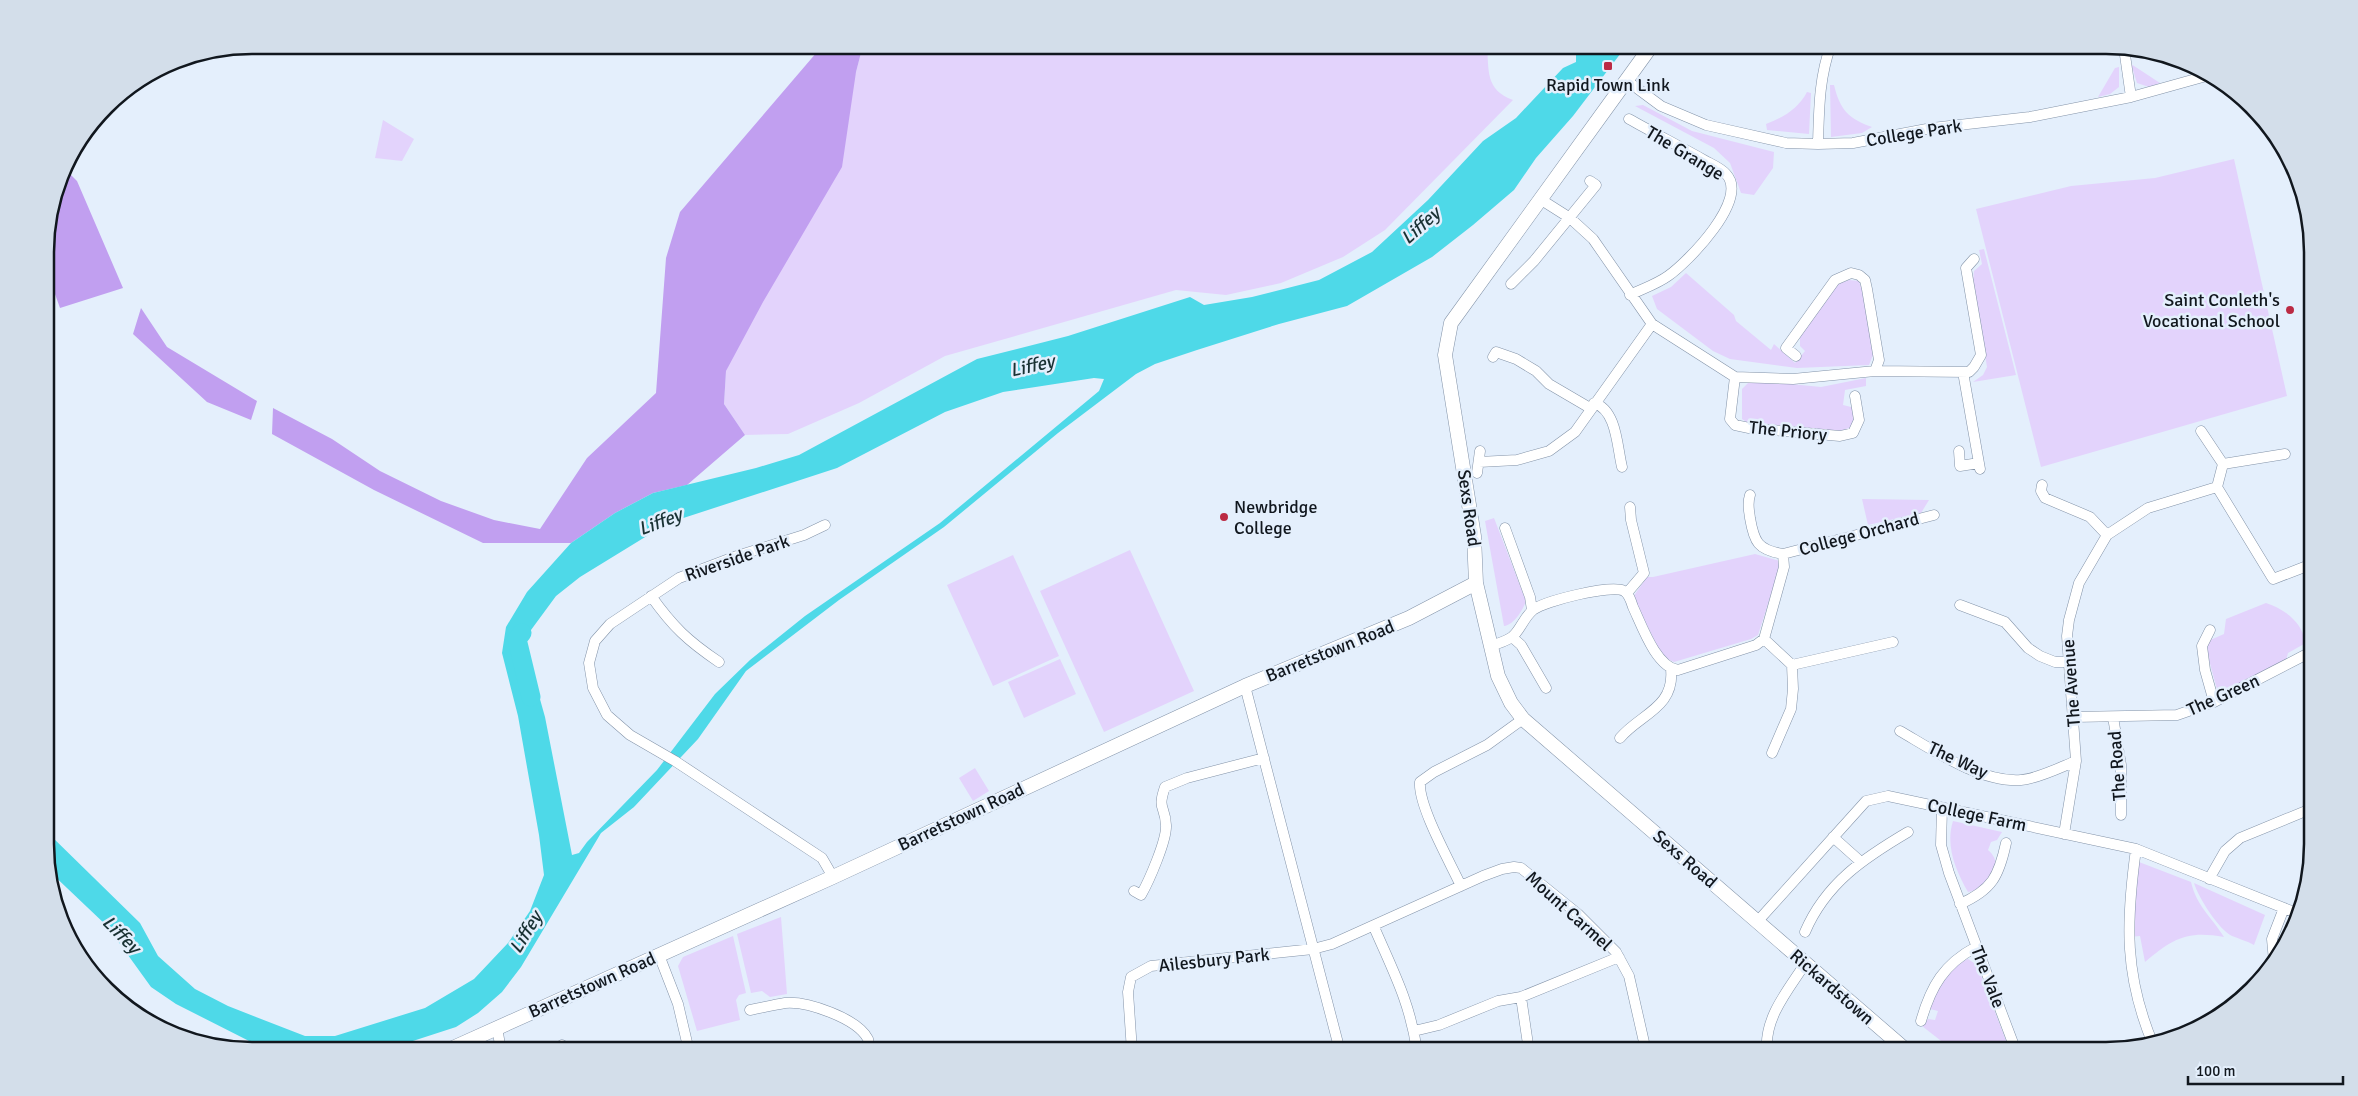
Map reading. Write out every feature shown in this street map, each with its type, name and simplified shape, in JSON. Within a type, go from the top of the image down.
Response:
[{"type":"street","name":"Sexs Road","points":[[1645,54],[1451,323],[1445,355],[1474,536],[1476,583],[1498,676],[1511,703],[1523,719],[1757,922]]},
{"type":"street","points":[[1818,144],[1819,98],[1824,63],[1828,54]]},
{"type":"street","points":[[2125,54],[2131,97]]},
{"type":"street","name":"College Park","points":[[1626,80],[1661,106],[1706,126],[1786,143],[1818,144],[1853,143],[1932,128],[2030,117],[2131,97],[2201,78]]},
{"type":"street","name":"The Grange","points":[[1629,120],[1726,174],[1732,184],[1732,195],[1723,216],[1687,260],[1668,276],[1630,295]]},
{"type":"street","points":[[1648,130],[1654,120]]},
{"type":"street","points":[[1511,284],[1516,273],[1570,218],[1596,185],[1590,181]]},
{"type":"street","points":[[1540,199],[1570,218],[1593,239],[1630,295],[1652,324],[1735,377],[1820,378],[1875,371],[1969,372],[1981,355],[1966,268],[1974,259]]},
{"type":"street","points":[[1796,356],[1786,348],[1835,280],[1851,273],[1859,275],[1865,280],[1879,360],[1875,371]]},
{"type":"street","points":[[1479,462],[1517,460],[1549,452],[1575,432],[1652,324]]},
{"type":"street","points":[[1493,357],[1496,352],[1516,359],[1536,371],[1549,384],[1568,397],[1606,410],[1612,420],[1610,437],[1622,467]]},
{"type":"street","points":[[1959,451],[1960,470],[1979,466],[1963,372]]},
{"type":"street","name":"The Priory","points":[[1735,377],[1730,420],[1735,425],[1749,428],[1840,436],[1853,433],[1859,420],[1855,396]]},
{"type":"street","points":[[2201,431],[2223,464],[2217,487],[2273,579],[2304,567]]},
{"type":"street","points":[[1477,474],[1480,451]]},
{"type":"street","points":[[2223,464],[2285,454]]},
{"type":"street","points":[[2042,485],[2041,491],[2044,498],[2090,517],[2107,535]]},
{"type":"street","name":"The Avenue","points":[[2064,834],[2076,762],[2074,716],[2068,662],[2069,620],[2080,583],[2107,535],[2148,508],[2217,487]]},
{"type":"street","name":"College Orchard","points":[[1750,495],[1747,503],[1752,534],[1759,544],[1769,551],[1784,554],[1934,515]]},
{"type":"street","points":[[1627,593],[1644,573],[1631,520],[1630,507]]},
{"type":"street","name":"Riverside Park","points":[[825,525],[804,535],[737,556],[679,578],[610,624],[595,642],[590,663],[593,688],[607,715],[630,735],[675,761],[822,858],[833,877]]},
{"type":"street","points":[[1505,528],[1530,597],[1532,610]]},
{"type":"street","name":"College Orchard","points":[[1764,639],[1784,567],[1784,554]]},
{"type":"street","name":"Barretstown Road","points":[[465,1042],[833,877],[1246,686],[1409,618],[1476,583]]},
{"type":"street","points":[[1490,646],[1512,637],[1532,610],[1545,603],[1609,589],[1620,589],[1627,593],[1647,636],[1661,660],[1671,669],[1678,670],[1756,645],[1764,639],[1792,665],[1793,689],[1791,709],[1772,753]]},
{"type":"street","points":[[651,596],[675,628],[692,644],[719,662]]},
{"type":"street","points":[[1960,605],[2005,622],[2028,648],[2040,656],[2055,662],[2068,662]]},
{"type":"street","points":[[2210,630],[2202,646],[2205,670],[2214,702]]},
{"type":"street","points":[[1512,637],[1521,645],[1546,688]]},
{"type":"street","points":[[1792,665],[1893,642]]},
{"type":"street","name":"The Green","points":[[2074,716],[2177,715],[2214,702],[2304,656]]},
{"type":"street","points":[[1620,738],[1627,729],[1659,706],[1670,690],[1671,669]]},
{"type":"street","points":[[1246,686],[1312,950],[1338,1042]]},
{"type":"street","name":"The Road","points":[[2113,717],[2121,765],[2121,815]]},
{"type":"street","points":[[1460,886],[1424,804],[1420,782],[1434,772],[1487,745],[1523,719]]},
{"type":"street","name":"The Way","points":[[1900,731],[1940,755],[1980,773],[2001,779],[2022,780],[2076,762]]},
{"type":"street","points":[[1134,891],[1142,895],[1160,852],[1166,825],[1160,802],[1165,787],[1187,778],[1264,758]]},
{"type":"street","name":"College Farm","points":[[1757,922],[1866,801],[1888,796],[2136,849],[2293,911]]},
{"type":"street","name":"The Vale","points":[[1942,808],[1941,845],[1960,904],[2013,1042]]},
{"type":"street","points":[[2209,878],[2225,851],[2240,838],[2304,812]]},
{"type":"street","name":"College Farm","points":[[1805,932],[1813,912],[1839,881],[1861,862],[1908,832]]},
{"type":"street","points":[[1833,838],[1861,862]]},
{"type":"street","points":[[1960,904],[1975,898],[1991,886],[2001,865],[2006,843]]},
{"type":"street","points":[[2136,849],[2130,889],[2128,938],[2133,987],[2151,1037]]},
{"type":"street","name":"Mount Carmel","points":[[1312,950],[1374,927],[1460,886],[1502,869],[1521,868],[1578,914],[1607,942],[1619,957],[1629,976],[1644,1042]]},
{"type":"street","points":[[2273,951],[2272,939],[2284,908]]},
{"type":"street","name":"Rickardstown","points":[[1757,922],[1896,1042]]},
{"type":"street","points":[[1374,927],[1401,984],[1416,1042]]},
{"type":"street","points":[[1921,1021],[1927,1000],[1936,982],[1951,964],[1976,946]]},
{"type":"street","name":"Ailesbury Park","points":[[1131,1042],[1128,992],[1132,977],[1140,971],[1151,966],[1312,950]]},
{"type":"street","points":[[659,955],[678,1004],[687,1042]]},
{"type":"street","name":"Mount Carmel","points":[[1414,1031],[1438,1025],[1498,1001],[1521,997],[1619,957]]},
{"type":"street","points":[[1768,1042],[1769,1026],[1778,1006],[1805,964]]},
{"type":"street","points":[[1521,997],[1528,1042]]},
{"type":"street","points":[[750,1010],[786,1003],[808,1004],[826,1009],[861,1032],[868,1042]]},
{"type":"street","points":[[497,1027],[500,1042]]},
{"type":"shaded area","points":[[815,54],[861,54],[856,72],[842,167],[763,302],[726,371],[724,404],[745,435],[687,485],[653,493],[615,513],[571,543],[483,543],[374,490],[272,434],[273,408],[332,439],[380,471],[441,501],[494,520],[540,529],[587,458],[656,393],[666,258],[680,212]]},
{"type":"shaded area","points":[[861,54],[1488,54],[1490,78],[1493,85],[1497,91],[1513,100],[1385,230],[1343,257],[1281,283],[1226,295],[1176,290],[945,356],[859,403],[788,434],[745,435],[724,404],[726,371],[856,72]]},
{"type":"shaded area","points":[[2131,64],[2160,83],[2149,87],[2137,83]]},
{"type":"shaded area","points":[[2119,67],[2119,87],[2110,94],[2098,97],[2115,68]]},
{"type":"shaded area","points":[[1830,85],[1834,85],[1839,101],[1851,117],[1872,127],[1862,133],[1831,137]]},
{"type":"shaded area","points":[[1807,92],[1811,93],[1809,134],[1767,130],[1766,124],[1790,112]]},
{"type":"shaded area","points":[[1643,105],[1692,131],[1774,152],[1773,168],[1754,195],[1741,193],[1730,163],[1714,148],[1635,106]]},
{"type":"shaded area","points":[[383,120],[414,139],[402,161],[375,158]]},
{"type":"shaded area","points":[[2234,159],[2287,396],[2041,467],[1976,209],[2071,186],[2155,178]]},
{"type":"shaded area","points":[[70,174],[77,181],[123,288],[60,308],[54,291],[54,239],[60,200]]},
{"type":"shaded area","points":[[1984,249],[2016,375],[1973,382],[1983,375],[1987,367],[1973,281],[1974,271],[1982,264],[1979,250]]},
{"type":"shaded area","points":[[1686,273],[1734,315],[1736,321],[1771,350],[1774,344],[1795,363],[1805,351],[1800,346],[1800,335],[1838,284],[1849,280],[1859,281],[1864,296],[1873,355],[1869,365],[1797,368],[1730,359],[1713,351],[1657,309],[1652,296],[1671,287]]},
{"type":"shaded area","points":[[141,308],[167,347],[257,401],[251,420],[207,402],[133,334]]},
{"type":"shaded area","points":[[1866,378],[1866,386],[1845,390],[1843,405],[1855,408],[1855,423],[1849,428],[1840,431],[1748,423],[1742,419],[1742,389],[1751,380],[1821,387]]},
{"type":"shaded area","points":[[1862,499],[1929,500],[1921,513],[1868,525]]},
{"type":"shaded area","points":[[1494,518],[1526,601],[1515,620],[1504,626],[1485,521]]},
{"type":"shaded area","points":[[1130,550],[1194,691],[1104,732],[1040,591]]},
{"type":"shaded area","points":[[1755,554],[1780,561],[1780,567],[1758,635],[1751,639],[1674,662],[1662,656],[1633,597],[1647,577]]},
{"type":"shaded area","points":[[1013,555],[1059,656],[993,686],[947,585]]},
{"type":"shaded area","points":[[2266,603],[2273,605],[2292,618],[2301,630],[2304,644],[2288,653],[2286,660],[2224,693],[2218,693],[2206,649],[2208,641],[2224,634],[2226,619]]},
{"type":"shaded area","points":[[1060,659],[1076,694],[1024,718],[1008,682]]},
{"type":"shaded area","points":[[975,768],[989,791],[973,801],[959,778]]},
{"type":"shaded area","points":[[1953,821],[2002,832],[1997,840],[1991,842],[1988,850],[1996,863],[1993,876],[1982,886],[1968,892],[1959,876],[1951,849],[1950,840]]},
{"type":"shaded area","points":[[2139,862],[2191,882],[2201,905],[2224,937],[2200,935],[2181,938],[2164,947],[2145,962],[2140,936],[2129,937],[2134,881]]},
{"type":"shaded area","points":[[2194,883],[2265,915],[2254,945],[2232,936],[2221,927],[2204,904]]},
{"type":"shaded area","points":[[781,917],[787,994],[770,997],[762,991],[751,993],[737,934]]},
{"type":"shaded area","points":[[733,936],[746,993],[739,995],[736,1000],[740,1020],[697,1031],[678,966],[683,957]]},
{"type":"shaded area","points":[[1968,959],[1977,965],[2007,1042],[1942,1042],[1922,1026],[1928,1019],[1935,1020],[1938,1011],[1930,1009],[1937,987],[1962,962]]},
{"type":"water","points":[[1576,54],[1620,54],[1573,116],[1536,158],[1514,190],[1432,257],[1347,306],[1279,324],[1197,350],[1155,364],[1136,374],[1058,433],[944,527],[839,600],[746,671],[698,739],[634,807],[601,833],[521,967],[502,992],[478,1013],[456,1027],[410,1042],[251,1042],[176,1004],[151,987],[107,926],[57,878],[54,839],[140,923],[158,956],[195,989],[228,1006],[305,1036],[335,1036],[425,1008],[474,979],[508,943],[530,911],[544,875],[539,835],[518,716],[502,653],[506,627],[527,592],[571,543],[615,513],[653,493],[756,468],[799,455],[977,359],[1068,336],[1190,297],[1204,305],[1252,297],[1319,280],[1372,252],[1428,200],[1483,141],[1516,118],[1563,68],[1576,62]],"holes":[[[1094,378],[1104,379],[1099,391],[940,523],[805,616],[750,660],[715,694],[657,770],[587,842],[579,853],[572,855],[545,717],[536,685],[522,670],[519,661],[531,630],[556,596],[580,577],[668,523],[837,468],[945,412],[1003,392]]]},
{"type":"waterway","name":"Liffey","points":[[522,633],[517,639],[531,697]]},
{"type":"place","name":"Rapid Town Link","points":[[1608,66]]},
{"type":"place","name":"Saint Conleth's Vocational School","points":[[2290,310]]},
{"type":"place","name":"Newbridge College","points":[[1224,517]]}]
